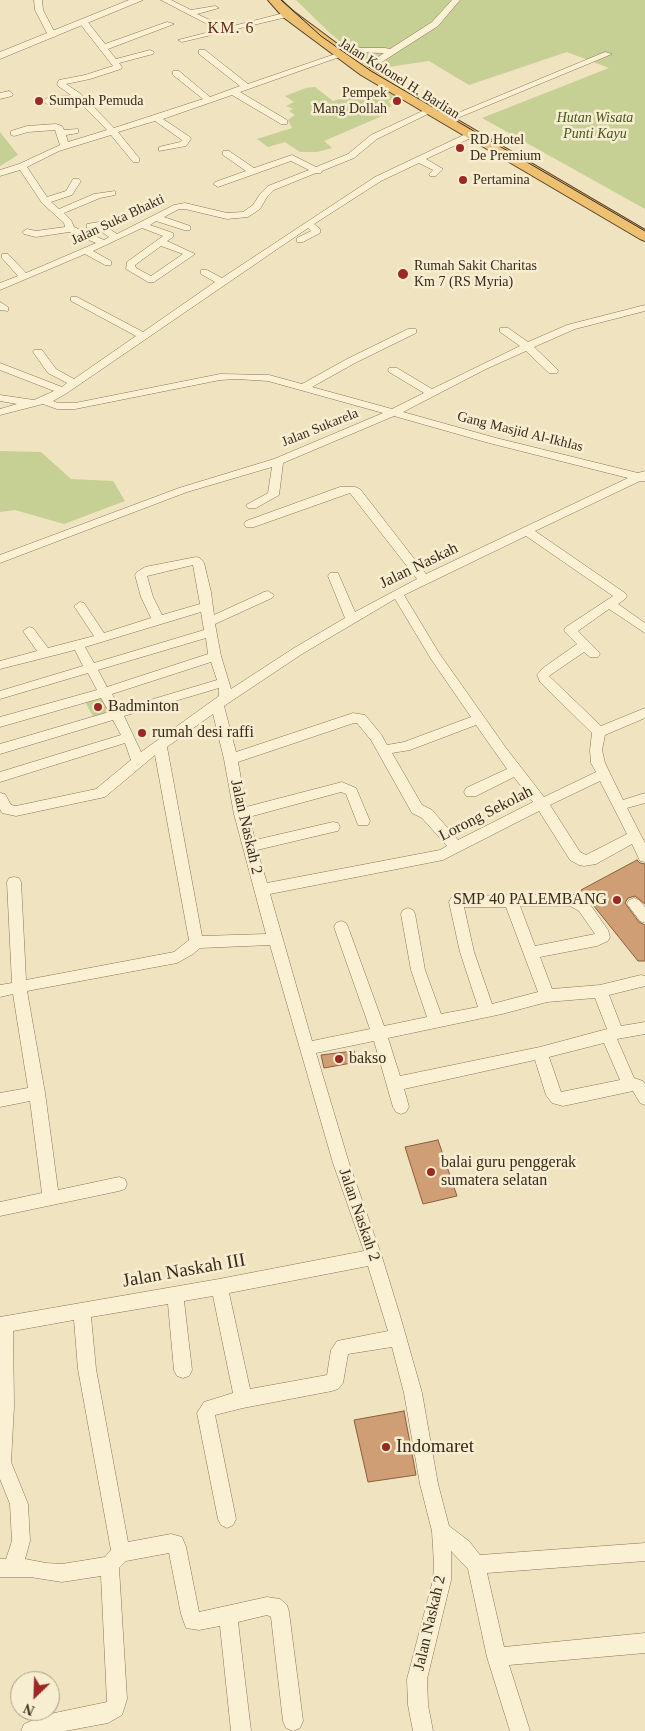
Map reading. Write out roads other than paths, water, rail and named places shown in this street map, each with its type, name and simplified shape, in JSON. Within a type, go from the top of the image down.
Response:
[{"type":"highway","name":"Jalan Kolonel H. Barlian","points":[[274,0],[295,13],[345,52],[366,72],[645,236]]},
{"type":"highway","name":"Jalan Kolonel H. Barlian","points":[[345,52],[371,65],[645,224]]},
{"type":"street","points":[[38,0],[39,10],[52,35]]},
{"type":"street","points":[[0,56],[138,0]]},
{"type":"street","points":[[165,0],[209,23]]},
{"type":"street","points":[[371,65],[428,23],[435,24],[456,0]]},
{"type":"street","points":[[190,13],[215,8]]},
{"type":"street","points":[[182,40],[295,13]]},
{"type":"street","points":[[84,23],[105,47],[118,67],[87,77],[62,82],[61,84],[74,94],[126,145],[136,160]]},
{"type":"street","points":[[105,47],[170,24]]},
{"type":"street","points":[[0,173],[22,166],[65,146],[156,118],[345,52],[388,51]]},
{"type":"street","points":[[114,62],[150,52]]},
{"type":"street","points":[[202,52],[245,86]]},
{"type":"street","points":[[457,115],[608,54]]},
{"type":"street","points":[[176,73],[208,100]]},
{"type":"street","points":[[232,91],[284,122]]},
{"type":"street","points":[[48,99],[74,94]]},
{"type":"street","name":"Jalan Suka Bhakti","points":[[0,287],[116,238],[180,206],[227,216],[244,216],[257,207],[263,196],[271,188],[318,171],[351,156],[374,137],[432,110]]},
{"type":"street","points":[[156,118],[187,139],[182,144],[162,149]]},
{"type":"street","points":[[14,133],[27,129],[59,128],[65,146]]},
{"type":"street","points":[[61,133],[75,131]]},
{"type":"street","points":[[0,412],[39,402],[62,391],[308,224],[378,179],[472,134]]},
{"type":"street","points":[[226,153],[253,172]]},
{"type":"street","points":[[218,184],[293,157],[318,171]]},
{"type":"street","points":[[418,159],[439,169],[433,174]]},
{"type":"street","points":[[22,166],[45,201],[68,222],[70,229]]},
{"type":"street","points":[[45,201],[69,193],[76,181]]},
{"type":"street","points":[[57,213],[97,196],[112,193]]},
{"type":"street","points":[[156,218],[187,228]]},
{"type":"street","points":[[90,226],[96,224],[116,238]]},
{"type":"street","points":[[300,240],[318,231],[308,224]]},
{"type":"street","points":[[142,225],[170,235],[132,263],[130,267],[146,279],[151,280],[190,254],[161,242]]},
{"type":"street","points":[[27,232],[36,234],[70,229],[103,243]]},
{"type":"street","points":[[86,251],[108,263]]},
{"type":"street","points":[[5,256],[24,276]]},
{"type":"street","points":[[204,272],[222,282]]},
{"type":"street","points":[[74,299],[144,336]]},
{"type":"street","name":"Jalan Sukarela","points":[[0,559],[183,490],[278,461],[393,414],[482,366],[570,327],[645,308]]},
{"type":"street","points":[[504,330],[528,346],[553,371]]},
{"type":"street","points":[[303,388],[351,361],[412,331]]},
{"type":"street","points":[[38,352],[52,371],[74,383]]},
{"type":"street","points":[[0,366],[62,391]]},
{"type":"street","points":[[394,370],[431,393]]},
{"type":"street","name":"Gang Masjid Al-Ikhlas","points":[[0,398],[57,406],[75,406],[162,387],[237,376],[270,378],[493,441],[643,477]]},
{"type":"street","points":[[252,504],[273,495],[278,461]]},
{"type":"street","name":"Jalan Naskah","points":[[0,798],[7,809],[16,811],[94,795],[107,789],[138,761],[221,701],[352,619],[424,580],[643,477]]},
{"type":"street","points":[[250,524],[344,489],[351,489],[356,492],[424,580]]},
{"type":"street","points":[[527,531],[620,596],[620,598],[570,629],[590,649],[547,671],[543,677],[599,732]]},
{"type":"street","name":"Jalan Naskah 2","points":[[158,620],[141,575],[145,571],[196,561],[205,592],[216,656],[224,682],[221,701],[241,814],[275,939],[341,1163],[374,1257],[398,1338],[413,1393],[429,1484],[441,1531],[442,1580],[418,1679],[418,1705],[422,1731]]},
{"type":"street","points":[[334,576],[352,619]]},
{"type":"street","points":[[398,593],[436,656],[479,719],[542,804],[573,853],[580,860],[591,860],[634,836]]},
{"type":"street","points":[[0,695],[92,668],[210,627],[268,595]]},
{"type":"street","points":[[610,604],[645,629]]},
{"type":"street","points":[[80,606],[101,637]]},
{"type":"street","points":[[0,665],[78,645],[206,606]]},
{"type":"street","points":[[29,631],[45,653]]},
{"type":"street","points":[[78,645],[129,737],[138,761]]},
{"type":"street","points":[[0,722],[105,692],[216,656]]},
{"type":"street","points":[[0,750],[224,682]]},
{"type":"street","points":[[599,732],[645,713]]},
{"type":"street","points":[[231,759],[357,717],[366,723],[417,809],[427,814],[457,848]]},
{"type":"street","points":[[382,750],[405,747],[479,719]]},
{"type":"street","points":[[599,732],[596,750],[603,774],[645,857]]},
{"type":"street","points":[[0,777],[129,737]]},
{"type":"street","points":[[160,746],[196,942]]},
{"type":"street","points":[[470,792],[516,770]]},
{"type":"street","name":"Lorong Sekolah","points":[[261,890],[437,857],[457,848],[489,829],[603,774]]},
{"type":"street","points":[[241,814],[342,787],[351,791],[363,821]]},
{"type":"street","points":[[619,806],[645,798]]},
{"type":"street","points":[[250,846],[333,827]]},
{"type":"street","points":[[14,882],[19,987],[37,1093],[51,1198]]},
{"type":"street","points":[[488,1010],[467,952],[456,902],[572,900],[588,911],[603,934],[603,937],[597,940],[531,953]]},
{"type":"street","points":[[512,902],[547,996]]},
{"type":"street","points":[[634,904],[645,917]]},
{"type":"street","points":[[408,914],[418,970],[436,1021]]},
{"type":"street","points":[[341,926],[367,996],[401,1107]]},
{"type":"street","points":[[0,991],[90,972],[177,957],[196,942],[275,939]]},
{"type":"street","points":[[307,1048],[379,1034],[547,996],[600,991],[641,981]]},
{"type":"street","points":[[600,991],[629,1084]]},
{"type":"street","points":[[395,1084],[645,1028]]},
{"type":"street","points":[[540,1053],[554,1095],[557,1098],[563,1099],[629,1084],[638,1086],[645,1098]]},
{"type":"street","points":[[0,1100],[37,1093]]},
{"type":"street","points":[[0,1209],[119,1184]]},
{"type":"street","name":"Jalan Naskah III","points":[[2,1325],[219,1287],[374,1257]]},
{"type":"street","points":[[219,1287],[243,1399]]},
{"type":"street","points":[[175,1294],[183,1370]]},
{"type":"street","points":[[30,1731],[44,1725],[108,1713],[115,1708],[117,1700],[115,1559],[88,1369],[82,1311]]},
{"type":"street","points":[[2,1325],[5,1406],[2,1462],[19,1504],[21,1541],[6,1567],[62,1572],[170,1543],[175,1544],[191,1618],[200,1621],[267,1606],[273,1606],[280,1612],[293,1721]]},
{"type":"street","points":[[227,1519],[206,1413],[210,1408],[243,1399],[332,1383],[336,1377],[340,1350],[343,1347],[398,1338]]},
{"type":"street","points":[[441,1531],[462,1548],[476,1565],[498,1657],[520,1731]]},
{"type":"street","points":[[476,1565],[645,1552]]},
{"type":"street","points":[[228,1616],[241,1731]]},
{"type":"street","points":[[498,1657],[645,1643]]},
{"type":"tram line","points":[[281,0],[321,36],[371,71],[645,231]]},
{"type":"place","name":"Sumpah Pemuda","points":[[39,101]]},
{"type":"place","name":"Pempek Mang Dollah","points":[[397,101]]},
{"type":"place","name":"RD Hotel De Premium","points":[[460,148]]},
{"type":"place","name":"Pertamina","points":[[463,180]]},
{"type":"place","name":"Rumah Sakit Charitas Km 7 (RS Myria)","points":[[403,274]]},
{"type":"place","name":"Badminton","points":[[98,707]]},
{"type":"place","name":"rumah desi raffi","points":[[142,733]]},
{"type":"place","name":"SMP 40 PALEMBANG","points":[[617,900]]},
{"type":"place","name":"bakso","points":[[339,1059]]},
{"type":"place","name":"balai guru penggerak sumatera selatan","points":[[431,1172]]},
{"type":"place","name":"Indomaret","points":[[386,1447]]},
{"type":"district","name":"KM. 6","points":[[231,29]]},
{"type":"park label","name":"Hutan Wisata Punti Kayu","points":[[595,126]]}]
